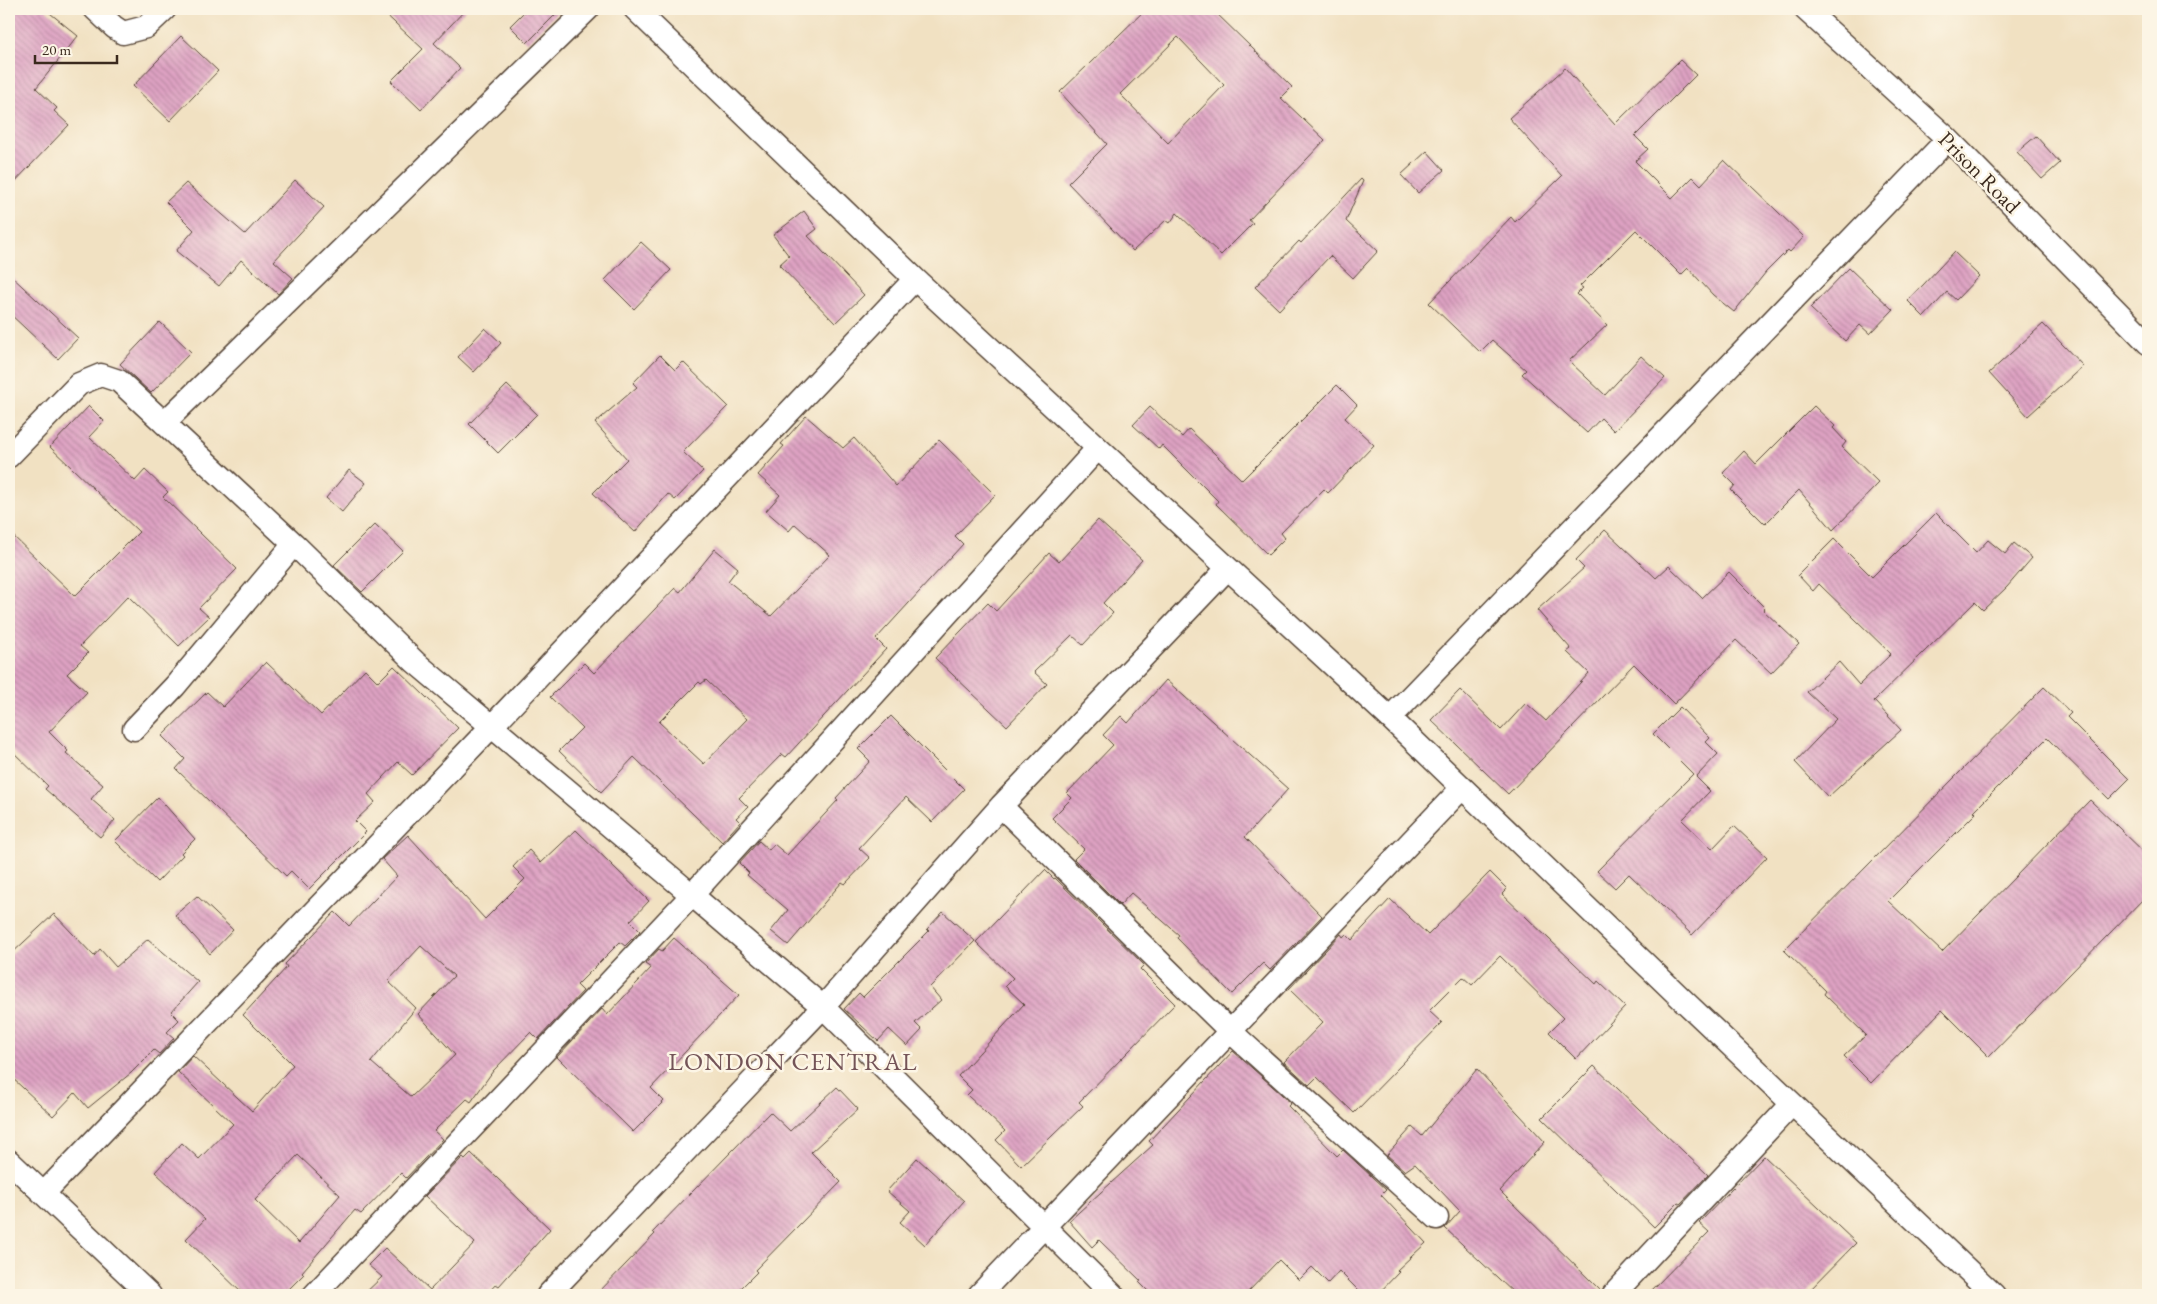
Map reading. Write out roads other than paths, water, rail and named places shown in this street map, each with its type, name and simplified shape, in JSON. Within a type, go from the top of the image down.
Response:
[{"type":"street","points":[[95,9],[123,33],[146,27],[166,9]]},
{"type":"street","points":[[164,423],[588,9]]},
{"type":"street","points":[[635,9],[916,279],[1097,449],[1390,718],[1461,788],[1994,1295]]},
{"type":"street","name":"Prison Road","points":[[1805,9],[1948,138],[2148,343]]},
{"type":"street","points":[[1390,718],[1948,138]]},
{"type":"street","points":[[44,1193],[492,726],[916,279]]},
{"type":"street","points":[[9,456],[79,384],[101,375],[119,381],[294,544],[414,662],[823,1007],[1043,1228],[1113,1295]]},
{"type":"street","points":[[314,1295],[692,895],[1097,449]]},
{"type":"street","points":[[134,729],[175,686],[294,544]]},
{"type":"street","points":[[548,1295],[823,1007],[1001,806],[1227,569]]},
{"type":"street","points":[[979,1295],[1461,788]]},
{"type":"street","points":[[1001,806],[1230,1031],[1437,1218]]},
{"type":"street","points":[[1613,1295],[1792,1104]]},
{"type":"street","points":[[9,1161],[150,1295]]},
{"type":"district","name":"LONDON CENTRAL","points":[[793,1061]]}]
